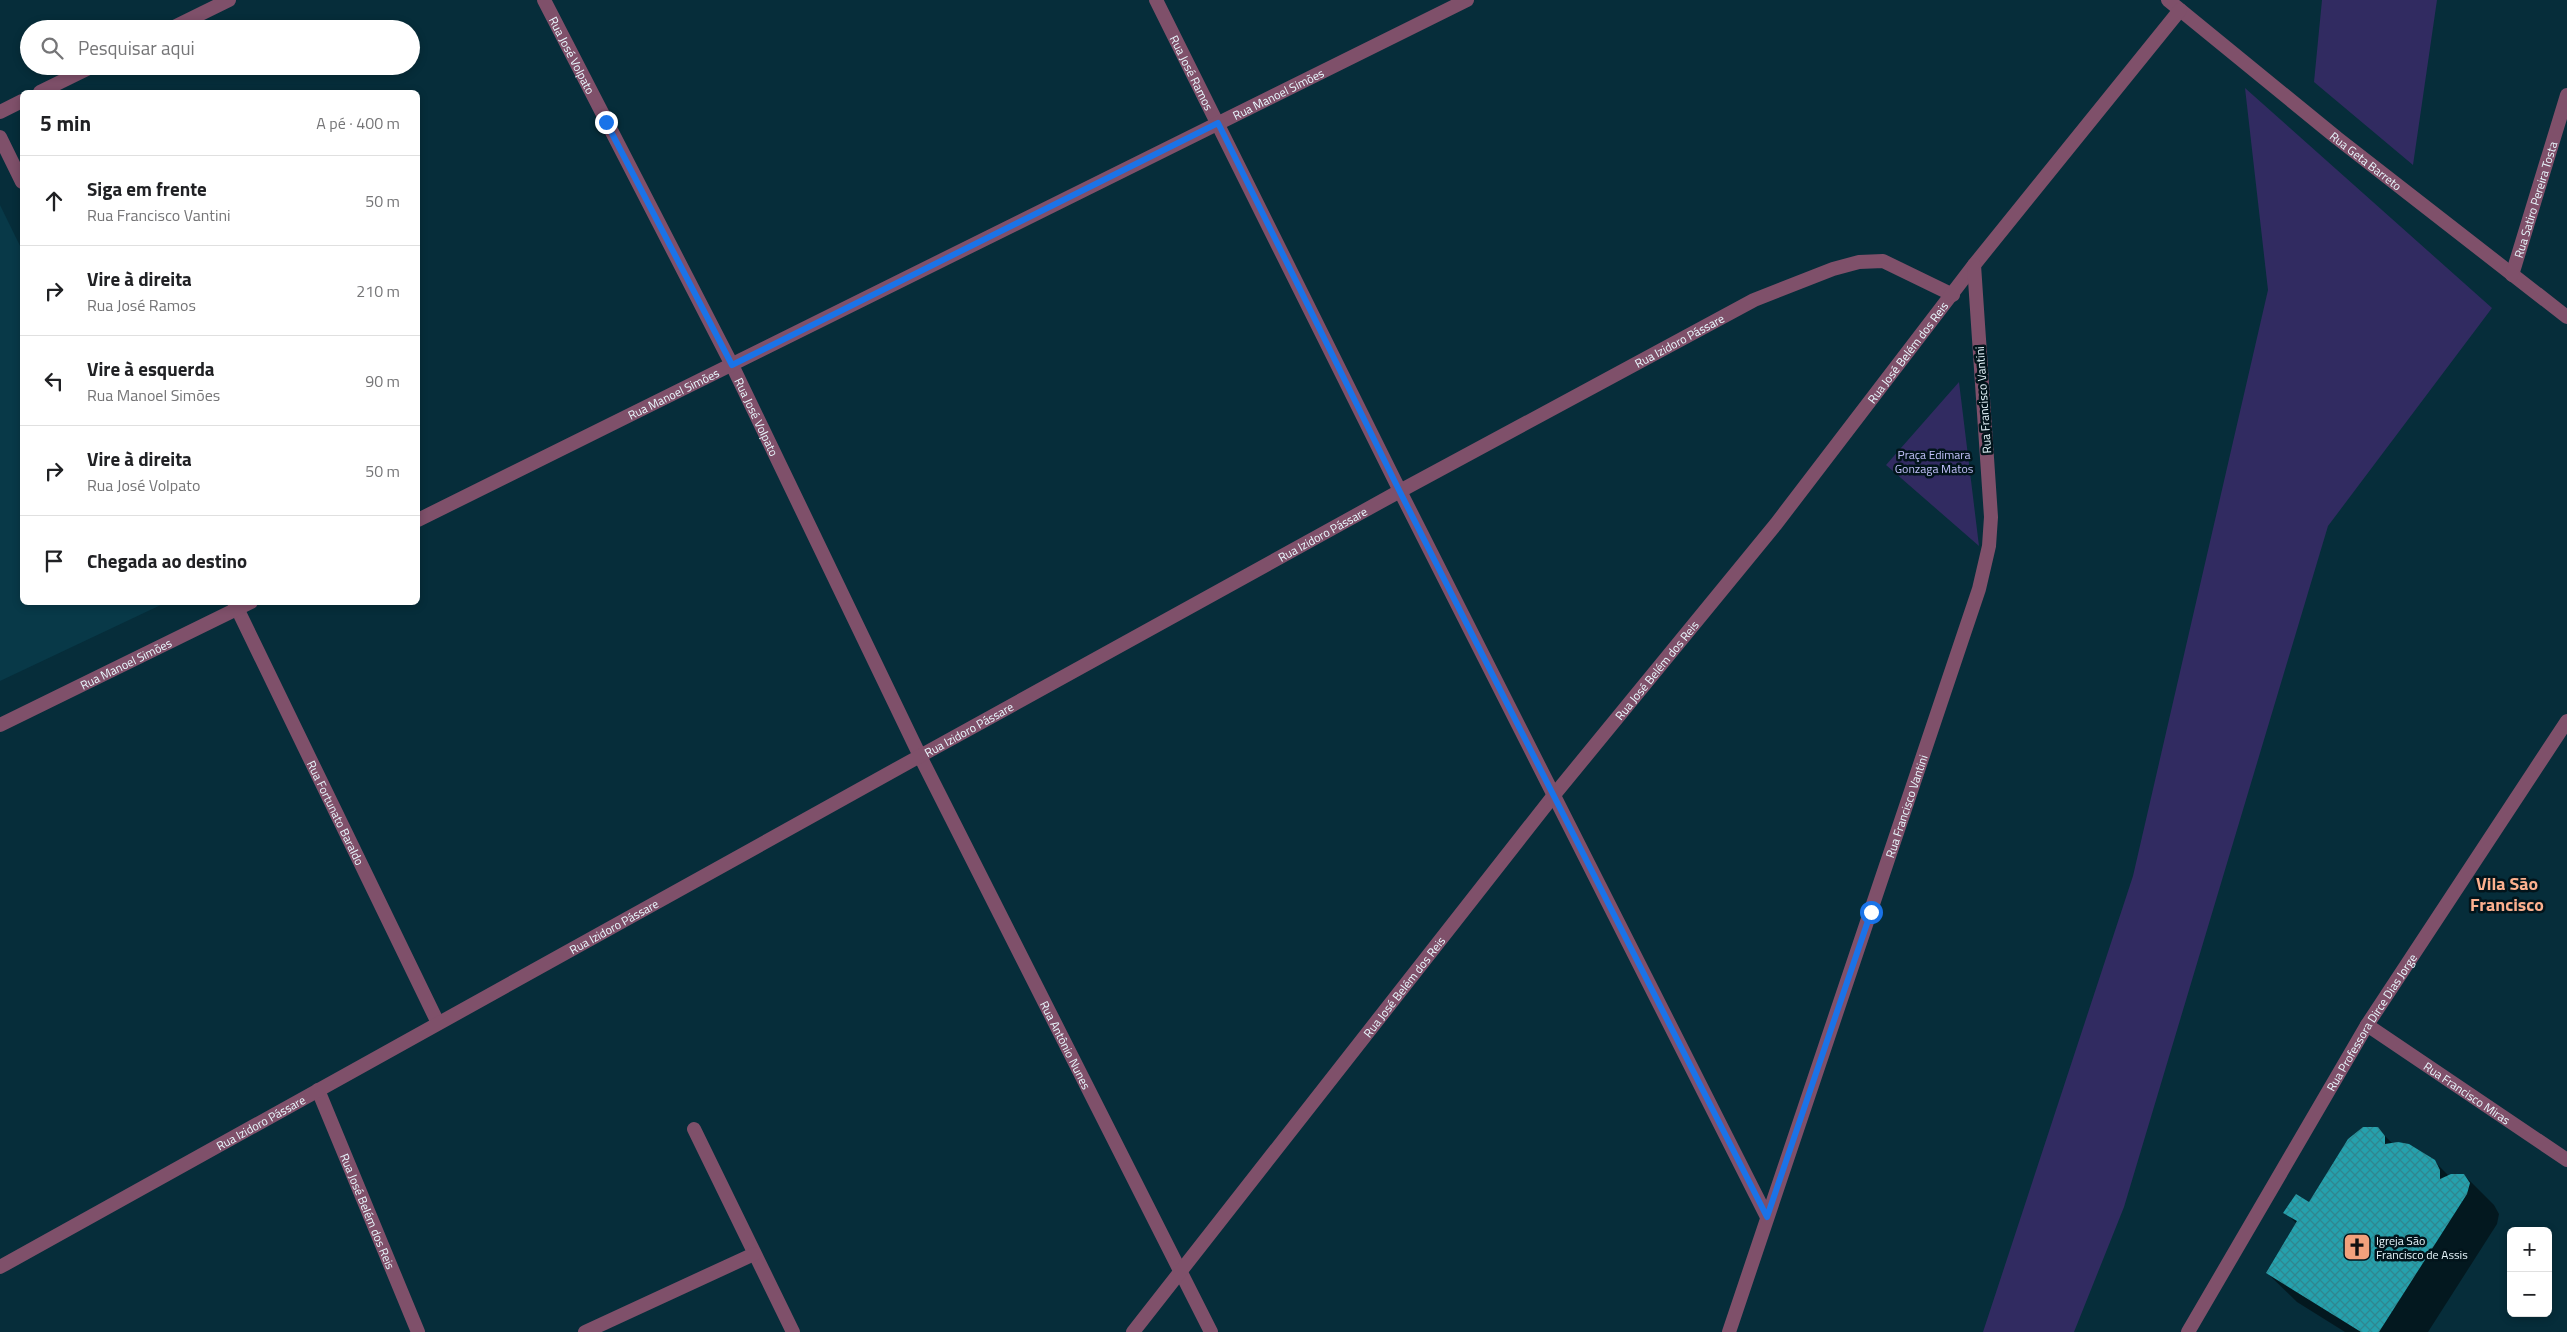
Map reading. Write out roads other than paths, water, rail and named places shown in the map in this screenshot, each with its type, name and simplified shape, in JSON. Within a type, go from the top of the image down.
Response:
[{"type":"street","points":[[188,20],[229,0]]},
{"type":"street","name":"Rua José Volpato","points":[[544,0],[732,365],[920,756]]},
{"type":"street","name":"Rua José Ramos","points":[[1156,0],[1400,492],[1767,1217]]},
{"type":"street","name":"Rua Manoel Simões","points":[[420,519],[1466,0]]},
{"type":"street","name":"Rua Geta Barreto","points":[[2168,0],[2244,64],[2567,317]]},
{"type":"street","name":"Rua José Belém dos Reis","points":[[1133,1332],[1182,1272],[1554,795],[1776,524],[1953,295],[1974,265],[2180,10]]},
{"type":"street","points":[[44,90],[75,75]]},
{"type":"street","name":"Rua Satiro Pereira Tosta","points":[[2512,275],[2567,95]]},
{"type":"street","points":[[0,112],[20,102]]},
{"type":"street","points":[[0,137],[20,178]]},
{"type":"street","name":"Rua Izidoro Pássare","points":[[0,1267],[920,756],[1754,300],[1802,279],[1859,262],[1883,261],[1953,295]]},
{"type":"street","name":"Rua Francisco Vantini","points":[[1729,1332],[1970,617],[1985,563],[1991,517],[1974,265]]},
{"type":"street","name":"Rua Manoel Simões","points":[[0,725],[236,606]]},
{"type":"street","name":"Rua Fortunato Baraldo","points":[[236,606],[438,1023]]},
{"type":"street","name":"Rua Professora Dirce Dias Jorge","points":[[2188,1332],[2367,1025],[2567,721]]},
{"type":"street","name":"Rua Antônio Nunes","points":[[920,756],[1211,1332]]},
{"type":"street","name":"Rua Francisco Miras","points":[[2367,1025],[2567,1160]]},
{"type":"street","name":"Rua José Belém dos Reis","points":[[318,1090],[418,1332]]},
{"type":"street","points":[[694,1129],[793,1332]]},
{"type":"street","points":[[585,1332],[754,1254]]},
{"type":"place","name":"Igreja São Francisco de Assis","points":[[2357,1247]]},
{"type":"district","name":"Vila São Francisco","points":[[2507,893]]},
{"type":"park label","name":"Praça Edimara Gonzaga Matos","points":[[1934,461]]}]
